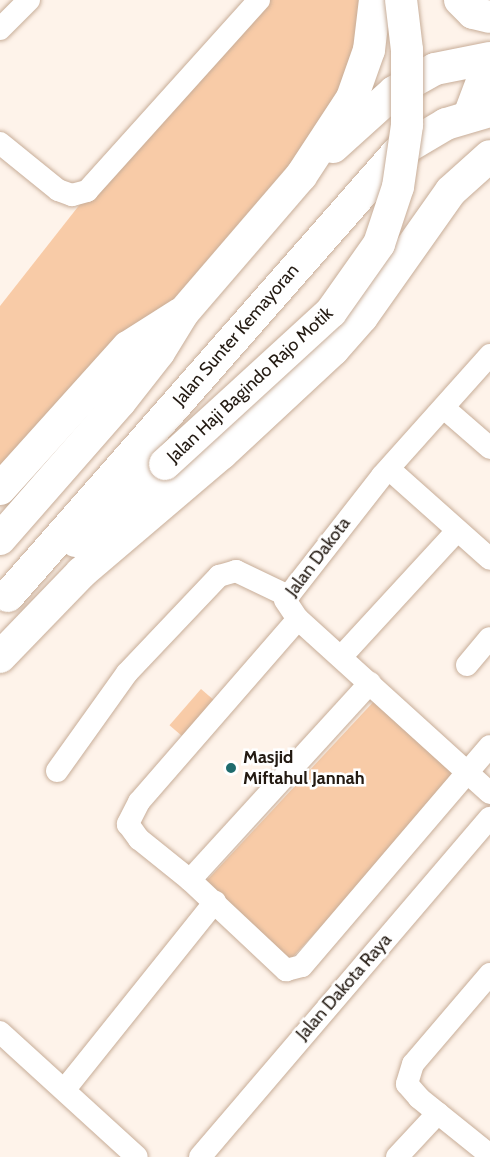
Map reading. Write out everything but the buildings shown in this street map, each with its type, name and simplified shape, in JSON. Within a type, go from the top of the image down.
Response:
[{"type":"main road","points":[[301,176],[352,98],[369,50],[375,0]]},
{"type":"main road","name":"Jalan Haji Bagindo Rajo Motik","points":[[4,600],[138,489],[331,312],[379,244],[398,187],[407,125],[407,50],[401,0]]},
{"type":"main road","points":[[460,0],[473,13],[490,17]]},
{"type":"main road","points":[[0,538],[120,402],[159,352],[183,313],[301,176],[394,92],[435,69],[490,59],[480,113]]},
{"type":"main road","name":"Jalan Sunter Kemayoran","points":[[4,600],[397,153],[446,124],[480,113]]},
{"type":"main road","name":"Jalan Haji Bagindo Rajo Motik","points":[[0,657],[81,573],[221,454],[333,350],[362,317],[451,191],[490,156]]},
{"type":"main road","points":[[0,489],[128,347],[183,313]]},
{"type":"main road","name":"Jalan Haji Bagindo Rajo Motik","points":[[81,573],[138,489]]},
{"type":"street","points":[[0,29],[29,0]]},
{"type":"street","points":[[0,143],[58,190],[72,195],[87,191],[259,0]]},
{"type":"street","name":"Jalan Dakota","points":[[490,355],[389,469],[286,595],[288,608],[298,619],[490,793]]},
{"type":"street","points":[[444,408],[490,448]]},
{"type":"street","points":[[389,469],[490,559]]},
{"type":"street","points":[[341,657],[457,531]]},
{"type":"street","points":[[57,771],[127,673],[219,576],[236,571],[286,595]]},
{"type":"street","points":[[298,619],[131,814],[128,824],[131,831],[215,902],[286,970],[297,969],[490,746]]},
{"type":"street","points":[[467,665],[490,638]]},
{"type":"street","points":[[190,880],[370,684]]},
{"type":"street","name":"Jalan Dakota Raya","points":[[200,1157],[490,818]]},
{"type":"street","points":[[65,1089],[215,902]]},
{"type":"street","points":[[490,974],[413,1064],[407,1084],[438,1113],[490,1155]]},
{"type":"street","points":[[0,1032],[137,1157]]},
{"type":"street","points":[[397,1157],[438,1113]]},
{"type":"shaded area","points":[[256,0],[375,0],[369,50],[301,176],[0,490],[0,306],[99,180]]},
{"type":"shaded area","points":[[201,689],[216,702],[185,738],[170,725]]},
{"type":"shaded area","points":[[377,698],[461,776],[290,960],[206,882]]},
{"type":"place","name":"Masjid Miftahul Jannah","points":[[231,768]]}]
